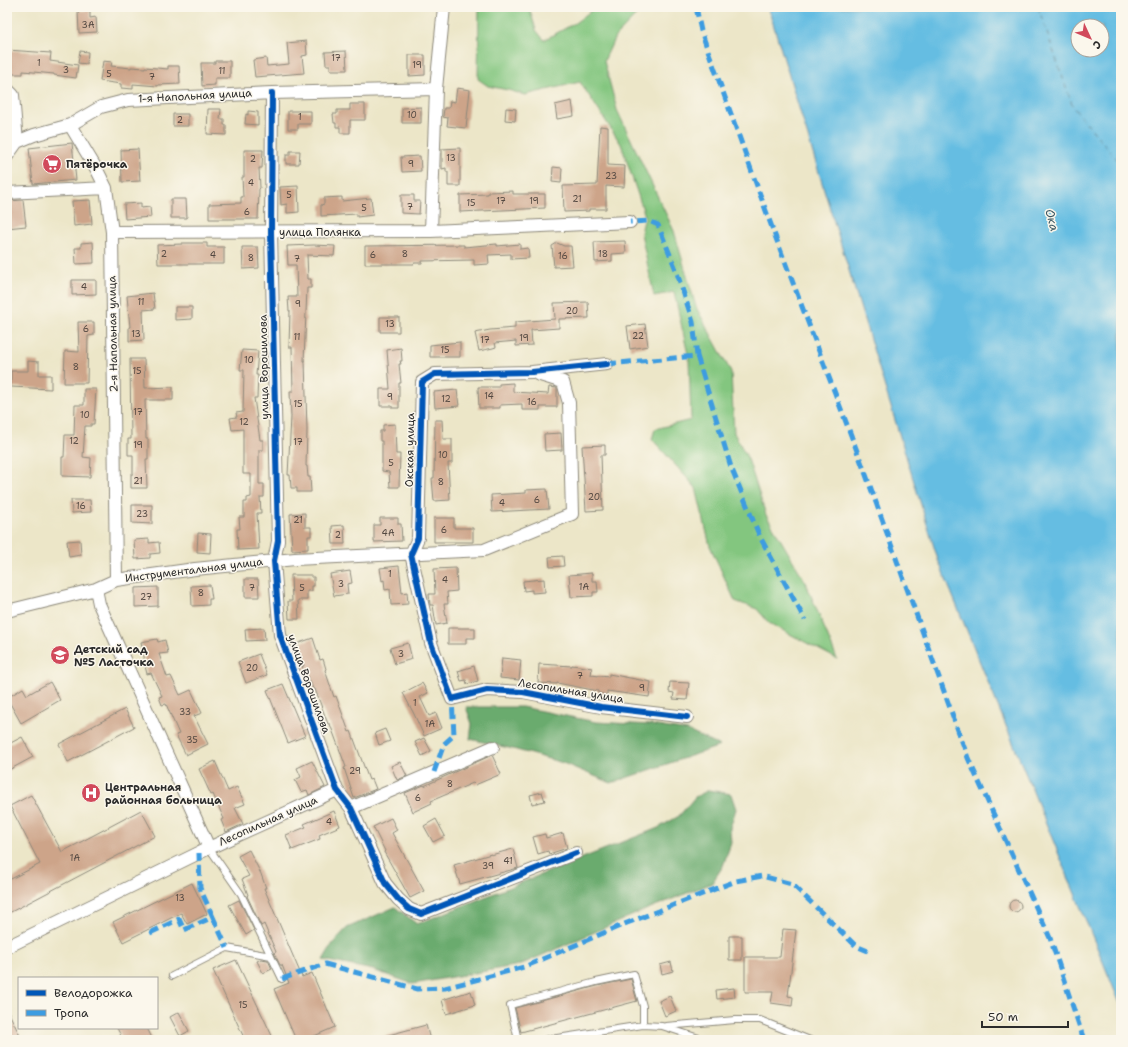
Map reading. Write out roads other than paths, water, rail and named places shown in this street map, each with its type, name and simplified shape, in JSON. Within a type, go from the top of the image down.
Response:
[{"type":"street","points":[[431,232],[436,89],[444,7]]},
{"type":"street","name":"1-я Напольная улица","points":[[17,142],[34,135],[70,125],[101,107],[128,100],[272,93],[436,89]]},
{"type":"street","points":[[7,90],[13,95],[17,142],[7,156]]},
{"type":"street","name":"улица Ворошилова","points":[[272,93],[271,232],[278,541],[274,561],[280,635],[337,790],[351,808],[385,883],[398,899],[409,909],[421,914],[576,853]]},
{"type":"street","name":"2-я Напольная улица","points":[[70,125],[106,188],[112,232],[116,580]]},
{"type":"street","points":[[7,193],[106,188]]},
{"type":"street","name":"улица Полянка","points":[[112,232],[431,232],[630,222]]},
{"type":"street","name":"Окская улица","points":[[411,554],[418,538],[422,382],[435,374],[532,372],[607,364]]},
{"type":"street","name":"Инструментальная улица","points":[[7,611],[96,589],[116,580],[195,569],[274,561],[484,550],[572,514],[569,403],[563,382],[532,372]]},
{"type":"street","name":"Лесопильная улица","points":[[411,554],[431,642],[452,699],[487,690],[523,692],[601,707],[687,717]]},
{"type":"street","points":[[96,589],[99,604],[204,850]]},
{"type":"street","points":[[351,808],[492,747]]},
{"type":"street","name":"Лесопильная улица","points":[[7,947],[204,850],[337,790]]},
{"type":"lane","points":[[204,850],[240,894],[282,979]]},
{"type":"lane","points":[[172,976],[227,948],[271,956]]},
{"type":"lane","points":[[518,1040],[510,1006],[596,982],[634,974],[643,1006],[643,1025]]},
{"type":"lane","points":[[544,1040],[643,1025],[662,1026],[735,1020],[760,1020],[810,1040]]},
{"type":"lane","points":[[662,1026],[705,1040]]},
{"type":"water","name":"Ока","points":[[768,7],[1121,7],[1121,1006],[938,560]]},
{"type":"place","name":"Пятёрочка","points":[[52,164]]},
{"type":"place","name":"Детский сад №5 Ласточка","points":[[60,655]]},
{"type":"place","name":"Центральная районная больница","points":[[91,793]]}]
